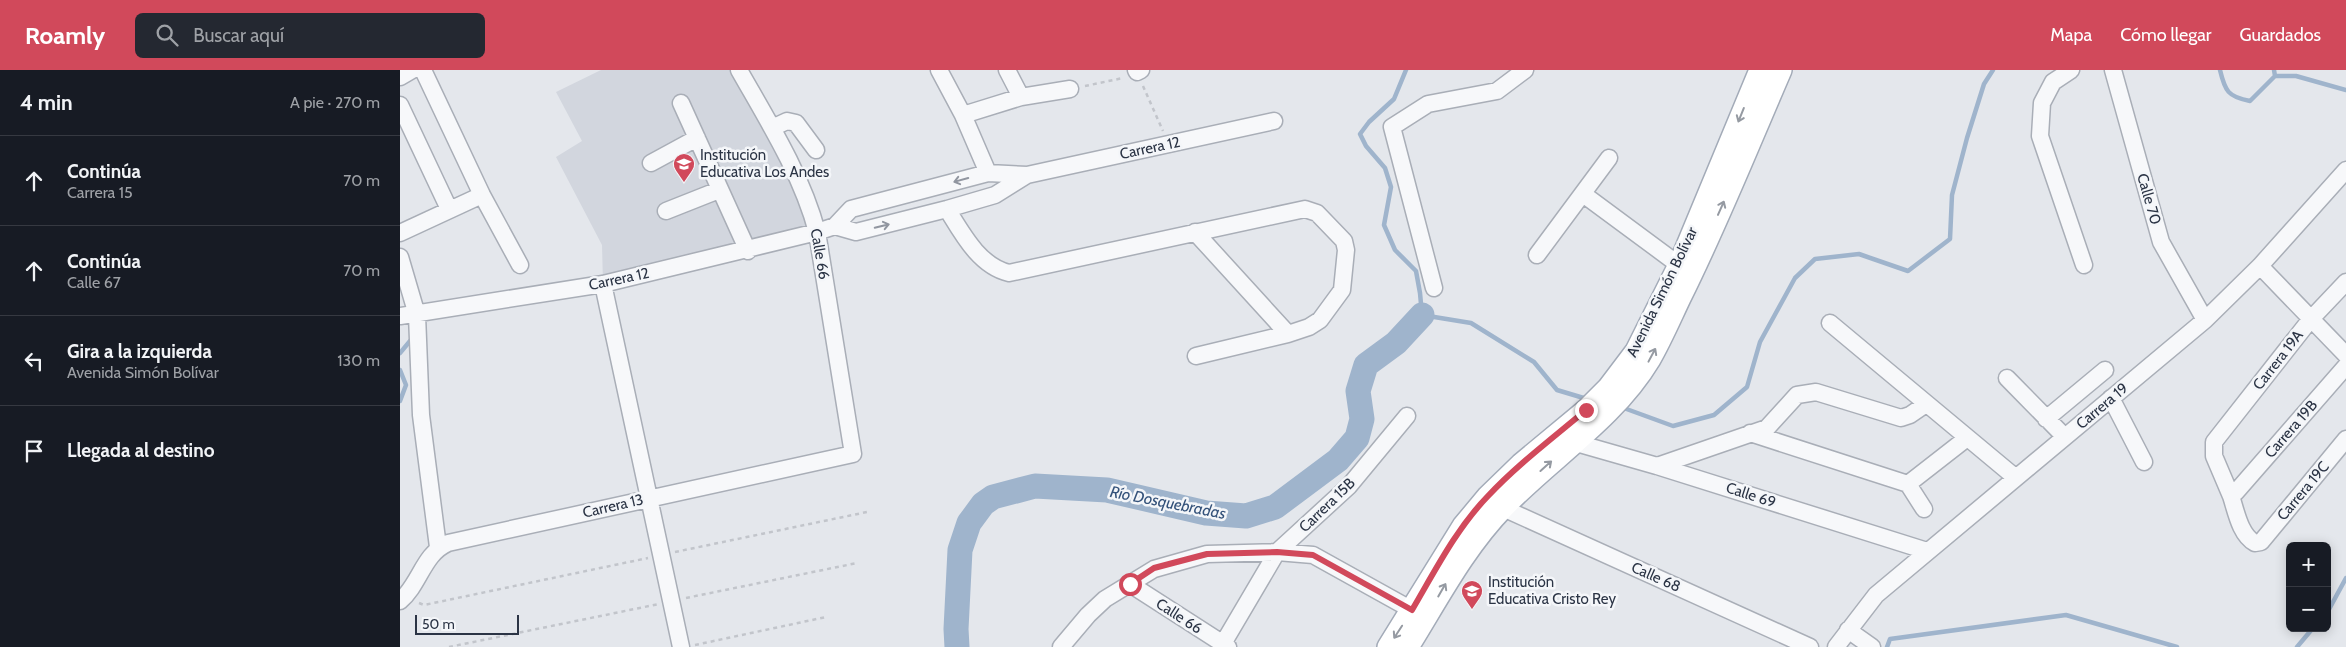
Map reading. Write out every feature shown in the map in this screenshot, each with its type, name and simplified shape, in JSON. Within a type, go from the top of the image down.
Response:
[{"type":"main road","name":"Avenida Simón Bolívar","points":[[1408,647],[1454,571],[1503,508],[1573,442],[1592,415],[1650,360],[1693,272],[1760,70]]},
{"type":"main road","name":"Avenida Simón Bolívar","points":[[1616,391],[1780,70]]},
{"type":"main road","name":"Avenida Simón Bolívar","points":[[1388,647],[1463,526],[1488,496],[1521,464],[1592,415]]},
{"type":"street","points":[[400,77],[412,70]]},
{"type":"street","points":[[423,70],[482,195],[520,265]]},
{"type":"street","name":"Calle 66","points":[[738,70],[772,128],[811,210],[817,232],[853,454]]},
{"type":"street","points":[[939,70],[963,115],[988,173]]},
{"type":"street","points":[[1007,70],[1021,97]]},
{"type":"street","points":[[1434,288],[1392,127],[1428,104],[1498,92],[1525,70]]},
{"type":"street","points":[[2071,70],[2053,82],[2042,103],[2040,136],[2084,265]]},
{"type":"street","name":"Calle 70","points":[[2113,70],[2161,242],[2205,320]]},
{"type":"street","points":[[963,115],[1021,97],[1070,89]]},
{"type":"street","points":[[681,103],[748,251]]},
{"type":"street","points":[[400,105],[449,209]]},
{"type":"street","points":[[772,128],[788,121],[796,123],[816,150]]},
{"type":"street","name":"Carrera 12","points":[[400,316],[417,315],[603,284],[748,251],[817,232],[835,226],[851,209],[988,173],[1027,175],[1274,121]]},
{"type":"street","points":[[651,163],[697,138]]},
{"type":"street","points":[[1538,255],[1609,158]]},
{"type":"street","name":"Carrera 19","points":[[1836,647],[1853,634],[1876,595],[2205,320],[2260,266],[2346,170]]},
{"type":"street","name":"Carrera 12","points":[[835,226],[856,232],[946,209],[995,195],[1027,175]]},
{"type":"street","points":[[666,211],[719,190]]},
{"type":"street","points":[[1583,194],[1679,265]]},
{"type":"street","points":[[400,233],[482,195]]},
{"type":"street","points":[[946,209],[966,238],[991,267],[1009,273],[1305,209],[1317,212],[1344,241],[1346,250],[1342,290],[1320,320],[1309,327],[1288,334],[1196,356]]},
{"type":"street","points":[[1195,232],[1288,334]]},
{"type":"street","points":[[400,257],[417,315],[421,415],[438,547],[402,599]]},
{"type":"street","points":[[2260,266],[2310,320],[2346,355]]},
{"type":"street","name":"Carrera 19A","points":[[2234,494],[2214,456],[2214,442],[2310,320],[2346,282]]},
{"type":"street","points":[[603,284],[671,601],[687,646]]},
{"type":"street","points":[[1830,323],[2016,478]]},
{"type":"street","name":"Carrera 19B","points":[[2234,494],[2346,366]]},
{"type":"street","points":[[2046,419],[2105,370]]},
{"type":"street","points":[[2006,378],[2065,437]]},
{"type":"street","points":[[1657,466],[1767,428],[1797,396],[1805,393],[1816,392],[1901,418],[1910,415],[1926,404]]},
{"type":"street","points":[[2111,398],[2144,462]]},
{"type":"street","name":"Carrera 15B","points":[[1224,646],[1277,552],[1349,486],[1407,416]]},
{"type":"street","points":[[1750,433],[1908,484],[1924,509]]},
{"type":"street","points":[[1908,484],[1967,438]]},
{"type":"street","name":"Carrera 19C","points":[[2234,494],[2240,524],[2255,543],[2261,542],[2346,439]]},
{"type":"street","name":"Calle 69","points":[[1573,442],[1657,466],[1927,551]]},
{"type":"street","name":"Carrera 13","points":[[438,547],[448,543],[648,498],[853,454]]},
{"type":"street","name":"Calle 68","points":[[1503,508],[1810,647]]},
{"type":"street","points":[[1061,647],[1100,604],[1154,568],[1207,554],[1277,552],[1313,555],[1412,610]]},
{"type":"street","name":"Calle 66","points":[[1130,584],[1224,646]]},
{"type":"street","points":[[1853,634],[1872,647]]},
{"type":"path","points":[[1070,89],[1120,79],[1138,71],[1169,144]]},
{"type":"path","points":[[402,599],[424,605],[867,512]]},
{"type":"path","points":[[449,647],[857,563]]},
{"type":"path","points":[[687,646],[826,617]]},
{"type":"shaded area","name":"Institución Educativa Los Andes","points":[[601,70],[739,70],[817,232],[603,284],[602,245],[556,157],[582,141],[556,92]]},
{"type":"waterway","points":[[1406,70],[1394,99],[1369,122],[1360,134],[1366,146],[1385,168],[1391,187],[1384,225],[1395,250],[1416,271],[1422,315],[1471,323],[1534,362],[1557,390],[1587,399]]},
{"type":"waterway","points":[[1621,407],[1673,426],[1714,415],[1747,387],[1760,342],[1795,278],[1815,259],[1859,254],[1908,271],[1950,239],[1952,195],[1984,84],[1993,70]]},
{"type":"waterway","points":[[2220,70],[2229,92],[2232,95],[2250,101],[2275,76],[2274,70]]},
{"type":"waterway","points":[[2275,76],[2296,76],[2346,90]]},
{"type":"waterway","name":"Río Dosquebradas","points":[[957,647],[956,629],[960,550],[969,523],[983,504],[993,497],[1035,486],[1107,490],[1206,513],[1246,516],[1275,507],[1338,460],[1357,438],[1362,419],[1358,391],[1366,365],[1396,343],[1422,315]]},
{"type":"waterway","points":[[400,353],[410,341]]},
{"type":"waterway","points":[[400,370],[406,385],[400,401]]},
{"type":"waterway","points":[[2331,606],[2346,578]]},
{"type":"waterway","points":[[1887,647],[1890,639],[2066,615],[2177,647]]},
{"type":"waterway","points":[[2297,647],[2310,632]]},
{"type":"place","name":"Institución Educativa Los Andes","points":[[684,183]]},
{"type":"place","name":"Institución Educativa Cristo Rey","points":[[1472,610]]},
{"type":"route","points":[[1130,584],[1154,568],[1207,554],[1277,552],[1313,555],[1412,610],[1463,526],[1488,496],[1521,464],[1586,410]]}]
